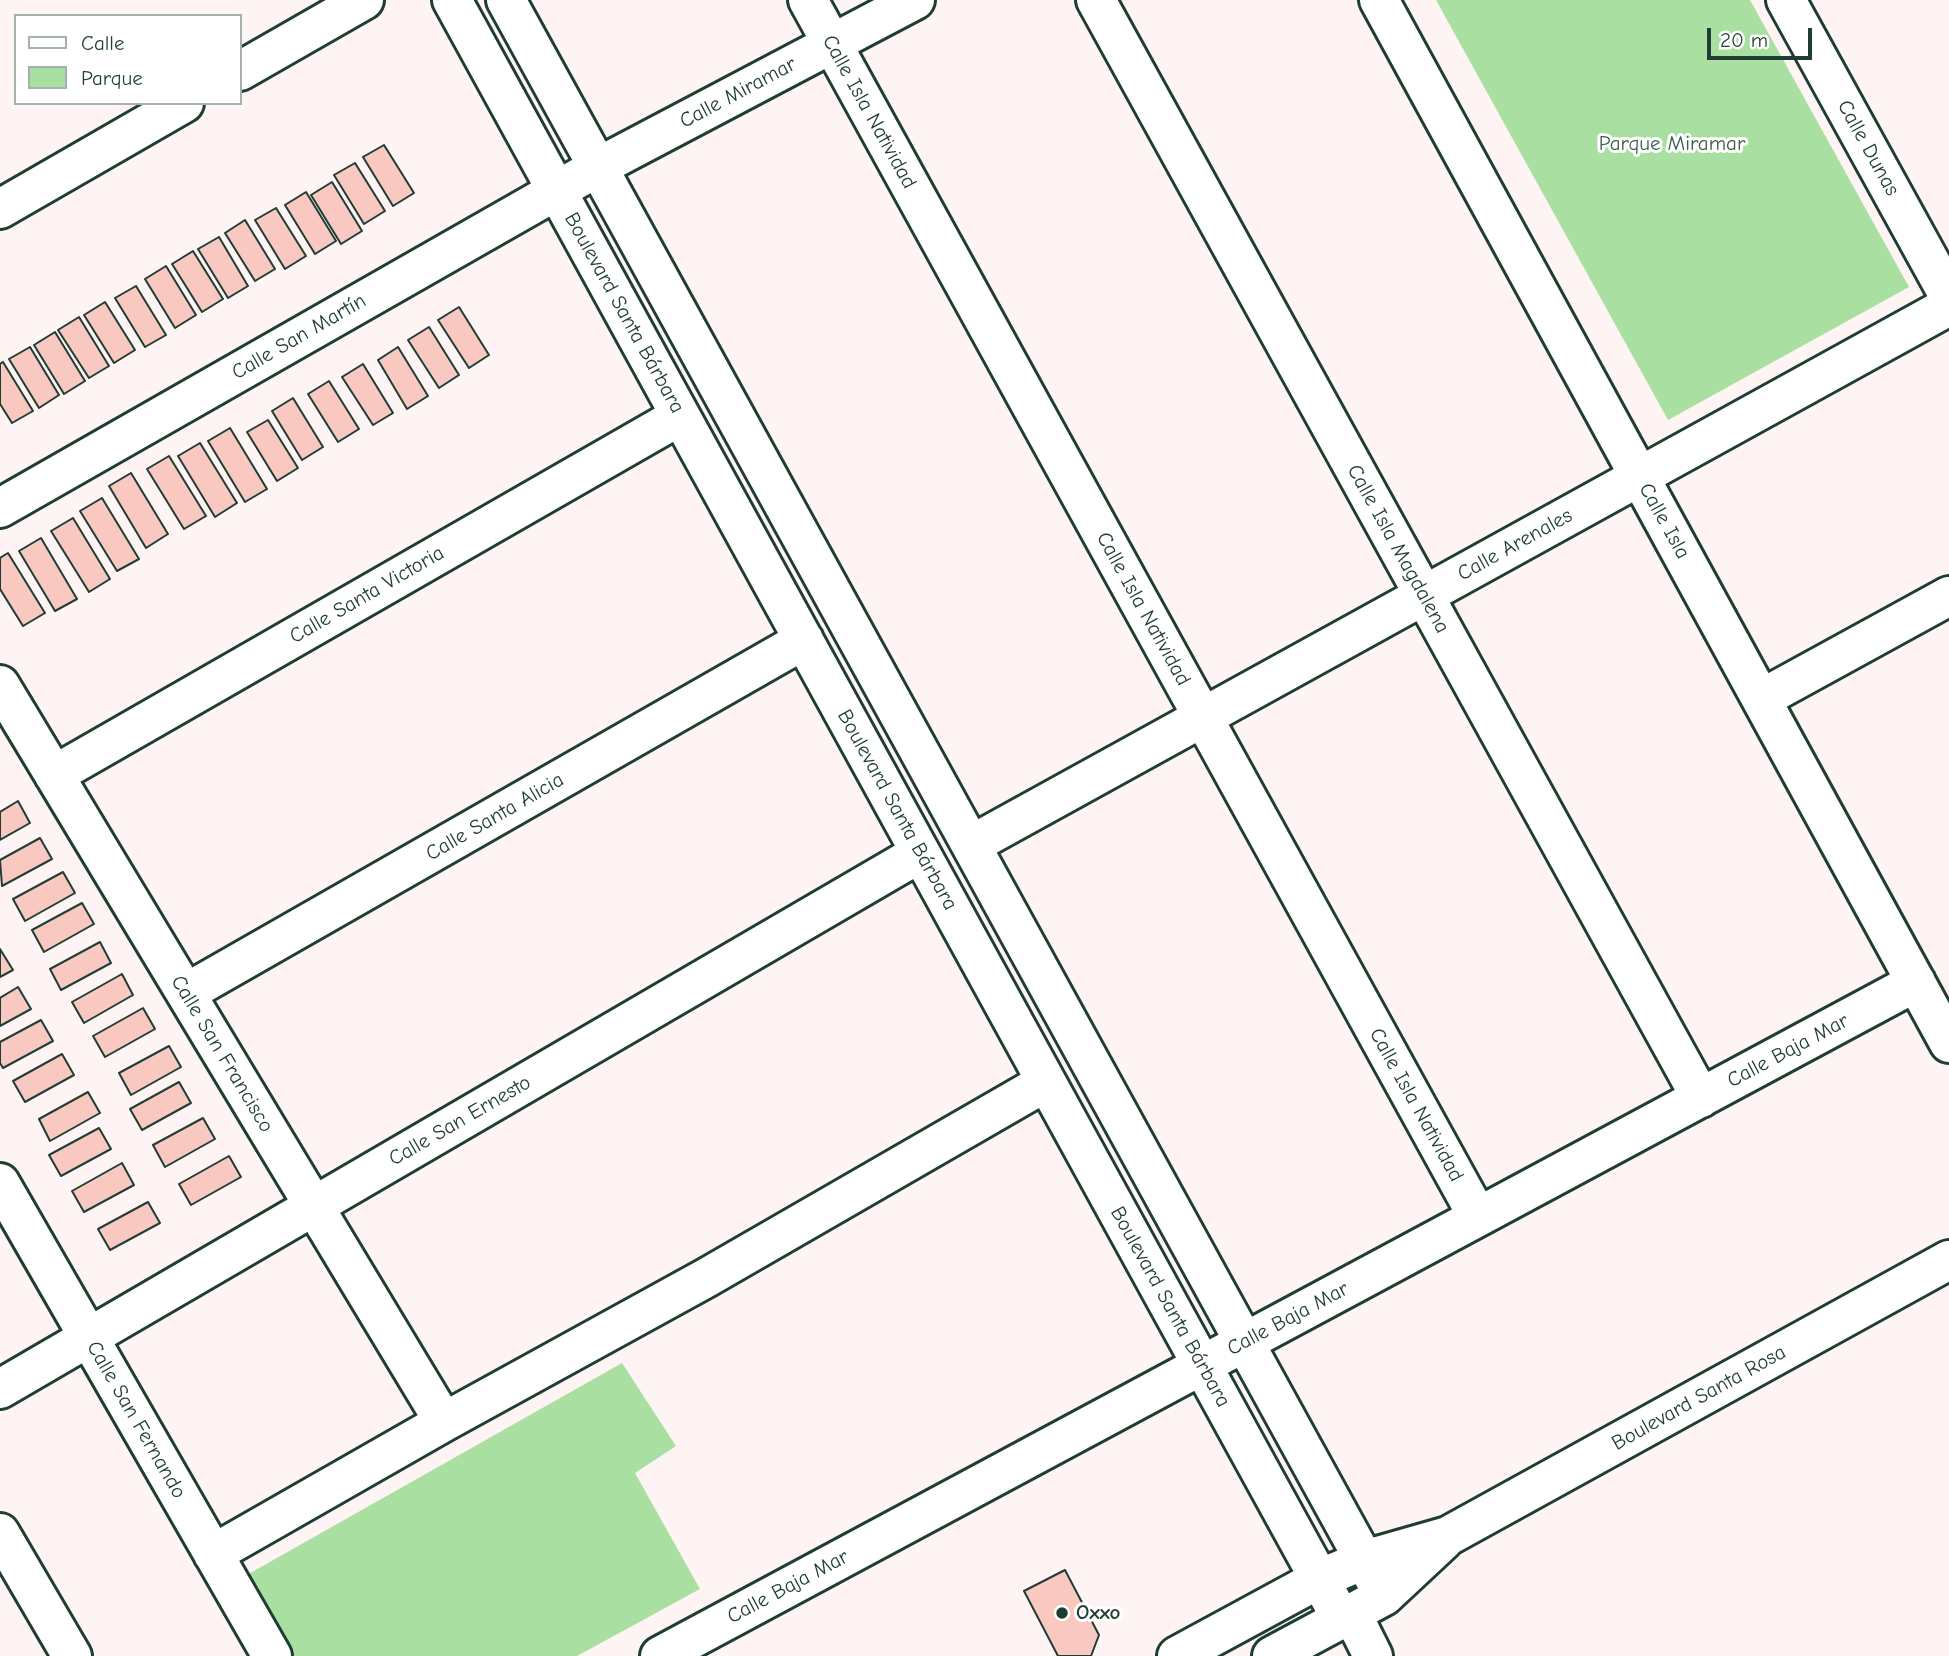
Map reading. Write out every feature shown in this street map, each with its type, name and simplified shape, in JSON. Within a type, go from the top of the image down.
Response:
[{"type":"street","points":[[242,70],[363,0]]},
{"type":"street","name":"Boulevard Santa Bárbara","points":[[452,0],[1319,1579],[1359,1610]]},
{"type":"street","name":"Boulevard Santa Bárbara","points":[[506,0],[1364,1560],[1359,1610],[1373,1656]]},
{"type":"street","name":"Calle Isla Natividad","points":[[808,0],[1478,1217]]},
{"type":"street","name":"Calle Miramar","points":[[598,167],[915,0]]},
{"type":"street","name":"Calle Isla Magdalena","points":[[1096,0],[1701,1098]]},
{"type":"street","name":"Calle Isla","points":[[1379,0],[1949,1043]]},
{"type":"street","name":"Calle Dunas","points":[[1786,0],[1949,296]]},
{"type":"street","points":[[0,209],[181,105]]},
{"type":"street","name":"Calle San Martín","points":[[0,508],[598,167]]},
{"type":"street","name":"Calle Arenales","points":[[971,845],[1949,306]]},
{"type":"street","name":"Calle Santa Victoria","points":[[54,775],[680,416]]},
{"type":"street","points":[[1761,699],[1949,596]]},
{"type":"street","name":"Calle Santa Alicia","points":[[186,993],[804,640]]},
{"type":"street","name":"Calle San Francisco","points":[[0,685],[444,1422]]},
{"type":"street","name":"Calle San Ernesto","points":[[0,1389],[920,853]]},
{"type":"street","name":"Calle Baja Mar","points":[[660,1656],[1916,982]]},
{"type":"street","points":[[213,1554],[444,1422],[706,1278],[1046,1082]]},
{"type":"street","name":"Calle San Fernando","points":[[0,1183],[272,1656]]},
{"type":"street","name":"Boulevard Santa Rosa","points":[[1272,1656],[1359,1610],[1448,1536],[1949,1261]]},
{"type":"street","points":[[0,1533],[72,1656]]},
{"type":"street","name":"Boulevard Santa Rosa","points":[[1177,1656],[1319,1579],[1364,1560],[1448,1536]]},
{"type":"green space","name":"Parque Miramar","points":[[1436,0],[1750,0],[1909,287],[1668,420]]},
{"type":"green space","points":[[622,1363],[676,1446],[635,1473],[700,1589],[577,1656],[293,1656],[245,1576]]},
{"type":"building","points":[[384,145],[414,193],[393,206],[363,157]]},
{"type":"building","points":[[355,163],[385,211],[364,224],[334,175]]},
{"type":"building","points":[[332,182],[362,231],[341,244],[311,195]]},
{"type":"building","points":[[306,192],[336,241],[315,254],[285,205]]},
{"type":"building","points":[[276,208],[306,256],[285,269],[255,220]]},
{"type":"building","points":[[245,220],[275,269],[255,281],[225,233]]},
{"type":"building","points":[[219,237],[248,286],[228,298],[198,249]]},
{"type":"building","points":[[193,251],[223,299],[202,312],[172,264]]},
{"type":"building","points":[[166,266],[196,315],[175,328],[145,279]]},
{"type":"building","points":[[136,286],[166,335],[145,347],[115,298]]},
{"type":"building","points":[[105,302],[135,350],[114,363],[84,315]]},
{"type":"building","points":[[459,307],[489,355],[469,368],[438,320]]},
{"type":"building","points":[[79,317],[109,366],[89,378],[58,330]]},
{"type":"building","points":[[429,327],[459,375],[439,388],[408,340]]},
{"type":"building","points":[[55,332],[85,381],[64,394],[34,345]]},
{"type":"building","points":[[30,347],[59,395],[39,408],[9,359]]},
{"type":"building","points":[[398,347],[428,396],[407,409],[378,360]]},
{"type":"building","points":[[3,362],[33,411],[12,423],[0,404],[0,364]]},
{"type":"building","points":[[363,364],[393,413],[373,425],[342,377]]},
{"type":"building","points":[[329,381],[359,429],[338,442],[308,394]]},
{"type":"building","points":[[293,398],[323,447],[302,460],[272,411]]},
{"type":"building","points":[[268,420],[298,468],[277,481],[247,432]]},
{"type":"building","points":[[230,428],[267,489],[245,502],[208,441]]},
{"type":"building","points":[[200,443],[237,503],[215,517],[178,456]]},
{"type":"building","points":[[169,456],[206,516],[184,529],[147,469]]},
{"type":"building","points":[[131,473],[168,534],[146,548],[109,486]]},
{"type":"building","points":[[102,498],[139,559],[117,571],[80,511]]},
{"type":"building","points":[[73,518],[110,579],[89,592],[51,531]]},
{"type":"building","points":[[41,538],[77,599],[55,611],[19,551]]},
{"type":"building","points":[[8,553],[45,613],[23,626],[0,589],[0,558]]},
{"type":"building","points":[[18,801],[30,823],[0,840],[0,812]]},
{"type":"building","points":[[40,838],[52,859],[2,886],[0,860]]},
{"type":"building","points":[[63,872],[75,893],[25,921],[13,899]]},
{"type":"building","points":[[82,903],[94,924],[44,952],[32,930]]},
{"type":"building","points":[[100,942],[111,963],[61,990],[50,969]]},
{"type":"building","points":[[0,949],[13,970],[0,977]]},
{"type":"building","points":[[122,974],[133,995],[84,1023],[72,1002]]},
{"type":"building","points":[[18,987],[31,1009],[0,1026],[0,998]]},
{"type":"building","points":[[143,1008],[155,1029],[105,1057],[93,1036]]},
{"type":"building","points":[[41,1020],[53,1041],[3,1068],[0,1063],[0,1042]]},
{"type":"building","points":[[169,1046],[181,1067],[131,1095],[119,1073]]},
{"type":"building","points":[[62,1054],[74,1075],[25,1102],[13,1081]]},
{"type":"building","points":[[179,1082],[191,1103],[142,1130],[130,1109]]},
{"type":"building","points":[[88,1092],[100,1113],[50,1141],[39,1119]]},
{"type":"building","points":[[203,1118],[215,1139],[165,1167],[153,1145]]},
{"type":"building","points":[[99,1128],[111,1149],[61,1176],[49,1155]]},
{"type":"building","points":[[229,1156],[241,1177],[191,1205],[179,1184]]},
{"type":"building","points":[[122,1163],[134,1185],[84,1212],[72,1191]]},
{"type":"building","points":[[148,1202],[160,1223],[110,1250],[98,1229]]},
{"type":"building","name":"Oxxo","points":[[1065,1570],[1099,1635],[1091,1656],[1058,1656],[1024,1591]]},
{"type":"place","name":"Oxxo","points":[[1062,1613]]}]
